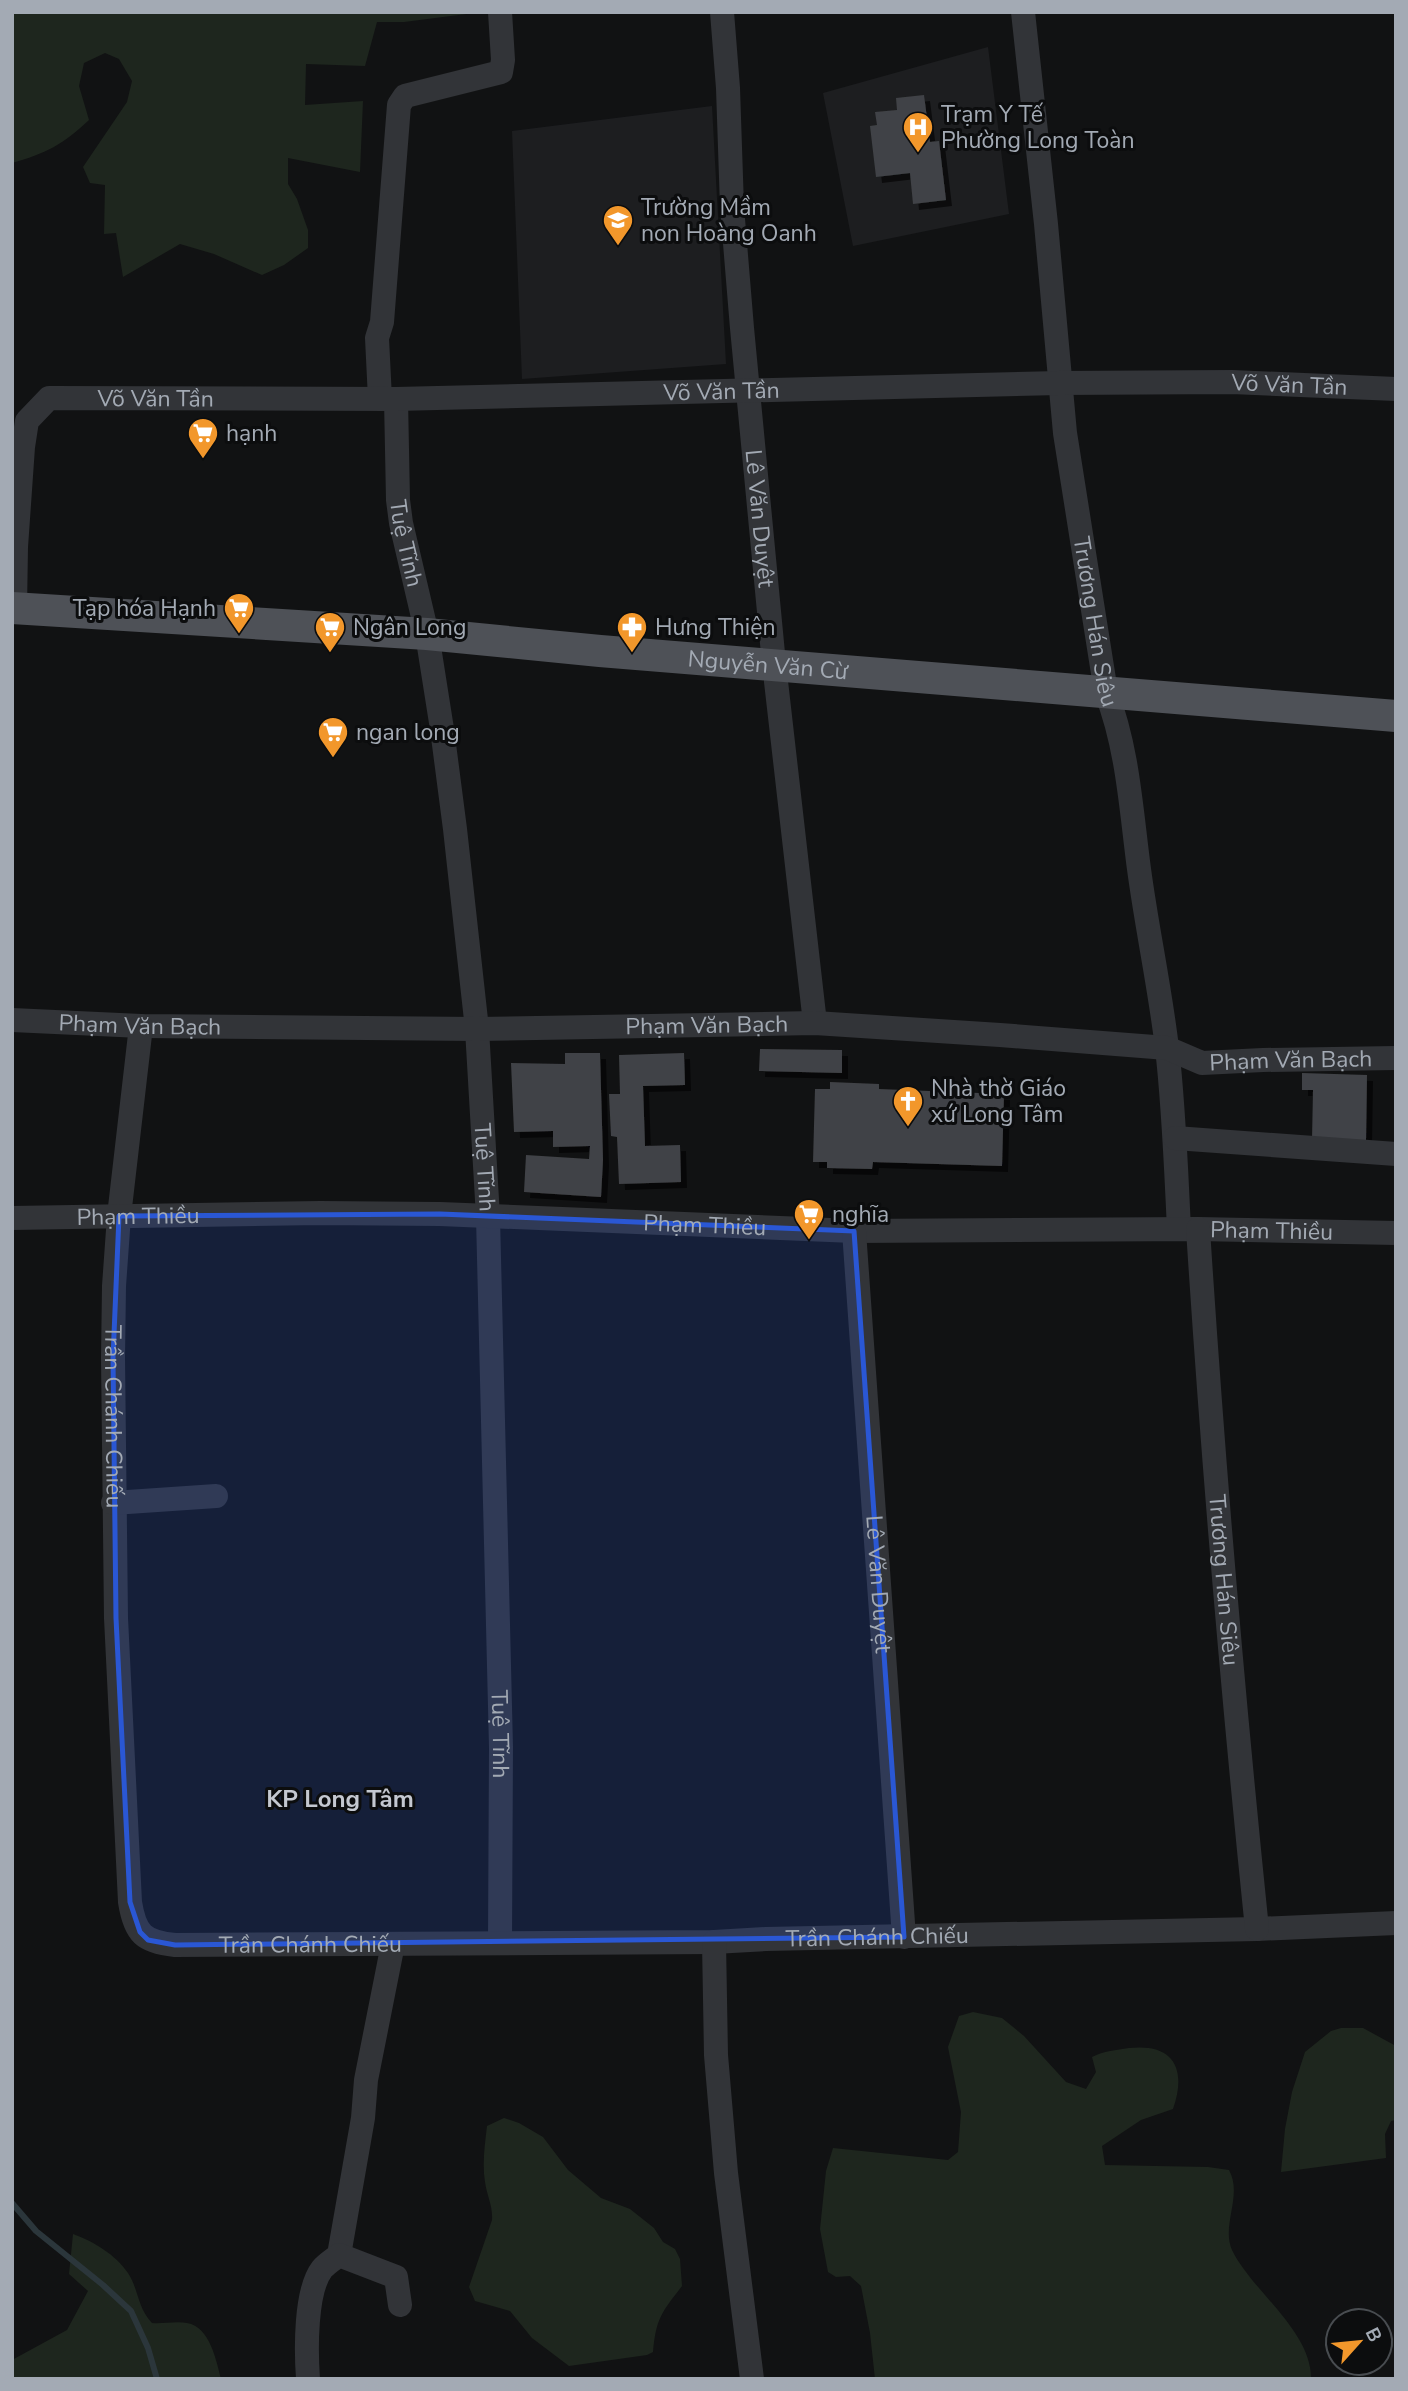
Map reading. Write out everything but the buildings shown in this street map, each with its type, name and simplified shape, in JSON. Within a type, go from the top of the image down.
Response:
[{"type":"main road","name":"Nguyễn Văn Cừ","points":[[14,608],[427,634],[600,651],[1396,716]]},
{"type":"street","name":"Tuệ Tĩnh","points":[[500,12],[501,72],[405,96],[399,105],[382,322],[377,338],[388,399],[401,523],[427,634],[455,829],[477,1029],[488,1217],[502,1747],[500,1941]]},
{"type":"street","name":"Lê Văn Duyệt","points":[[722,12],[729,88],[732,207],[748,390],[774,664],[815,1023]]},
{"type":"street","name":"Trương Hán Siêu","points":[[1023,12],[1070,474],[1106,692],[1118,722],[1126,765],[1139,870],[1167,1048],[1175,1138],[1189,1229],[1213,1451],[1231,1677],[1257,1929]]},
{"type":"street","name":"Võ Văn Tần","points":[[14,608],[16,547],[27,421],[49,398],[388,399],[1059,383],[1231,382],[1396,389]]},
{"type":"street","name":"Phạm Văn Bạch","points":[[12,1020],[141,1026],[477,1029],[815,1023],[1167,1048],[1202,1063],[1396,1058]]},
{"type":"street","name":"Trần Chánh Chiếu","points":[[141,1026],[119,1216],[114,1286],[113,1503],[116,1618],[131,1902],[133,1919],[139,1932],[148,1940],[175,1945],[500,1941],[714,1942],[1257,1929],[1396,1923]]},
{"type":"street","points":[[1175,1138],[1396,1154]]},
{"type":"street","name":"Phạm Thiều","points":[[12,1218],[320,1213],[854,1231],[1189,1229],[1396,1233]]},
{"type":"street","name":"Lê Văn Duyệt","points":[[854,1231],[904,1937]]},
{"type":"street","points":[[113,1503],[216,1496]]},
{"type":"street","points":[[714,1942],[716,2055],[726,2173],[751,2379]]},
{"type":"street","points":[[308,2379],[311,2295],[322,2269],[339,2255],[363,2118],[366,2080],[393,1944]]},
{"type":"street","points":[[339,2255],[397,2277],[400,2305]]},
{"type":"highlighted area","points":[[440,1214],[854,1231],[904,1937],[175,1945],[148,1940],[140,1932],[130,1902],[116,1618],[113,1358],[119,1216]]},
{"type":"shaded area","points":[[12,12],[482,12],[404,22],[377,22],[365,66],[306,64],[305,105],[363,101],[360,172],[288,158],[288,184],[297,199],[308,230],[308,248],[284,265],[262,275],[214,254],[180,244],[123,277],[116,233],[104,234],[105,185],[90,183],[83,167],[127,102],[132,81],[119,59],[105,53],[84,63],[79,86],[89,120],[54,147],[12,163]]},
{"type":"shaded area","name":"Trạm Y Tế Phường Long Toàn","points":[[988,47],[1009,214],[853,246],[823,93]]},
{"type":"shaded area","name":"Trường Mầm non Hoàng Oanh","points":[[712,106],[726,364],[522,379],[512,131]]},
{"type":"shaded area","points":[[973,2012],[1002,2018],[1024,2036],[1066,2082],[1086,2089],[1096,2072],[1092,2057],[1101,2053],[1144,2048],[1157,2050],[1173,2062],[1178,2082],[1173,2109],[1141,2120],[1102,2146],[1105,2165],[1208,2167],[1229,2170],[1234,2190],[1229,2230],[1232,2250],[1302,2344],[1309,2361],[1311,2379],[875,2379],[861,2286],[850,2276],[836,2277],[828,2272],[820,2229],[826,2171],[833,2148],[948,2160],[958,2152],[961,2112],[948,2047],[959,2016]]},
{"type":"shaded area","points":[[1363,2028],[1396,2046],[1396,2120],[1391,2121],[1385,2134],[1386,2158],[1281,2172],[1292,2092],[1305,2052],[1331,2031]]},
{"type":"shaded area","points":[[504,2118],[543,2137],[568,2170],[601,2198],[630,2209],[654,2228],[663,2242],[675,2249],[680,2259],[682,2286],[661,2316],[653,2352],[569,2366],[532,2338],[510,2311],[475,2301],[469,2287],[492,2220],[484,2175],[487,2126]]},
{"type":"shaded area","points":[[73,2234],[104,2249],[123,2266],[132,2279],[143,2311],[152,2323],[187,2323],[201,2331],[211,2345],[221,2379],[12,2379],[12,2360],[67,2330],[88,2291],[69,2274]]},
{"type":"waterway","points":[[12,2203],[36,2231],[131,2311],[148,2348],[157,2379]]},
{"type":"place","name":"Trạm Y Tế Phường Long Toàn","points":[[918,154]]},
{"type":"place","name":"Trường Mầm non Hoàng Oanh","points":[[618,247]]},
{"type":"place","name":"hạnh","points":[[203,460]]},
{"type":"place","name":"Tạp hóa Hạnh","points":[[239,635]]},
{"type":"place","name":"Ngân Long","points":[[330,654]]},
{"type":"place","name":"Hưng Thiện","points":[[632,654]]},
{"type":"place","name":"ngan long","points":[[333,759]]},
{"type":"place","name":"Nhà thờ Giáo xứ Long Tâm","points":[[908,1128]]},
{"type":"place","name":"nghĩa","points":[[809,1241]]},
{"type":"district","name":"KP Long Tâm","points":[[340,1799]]}]
